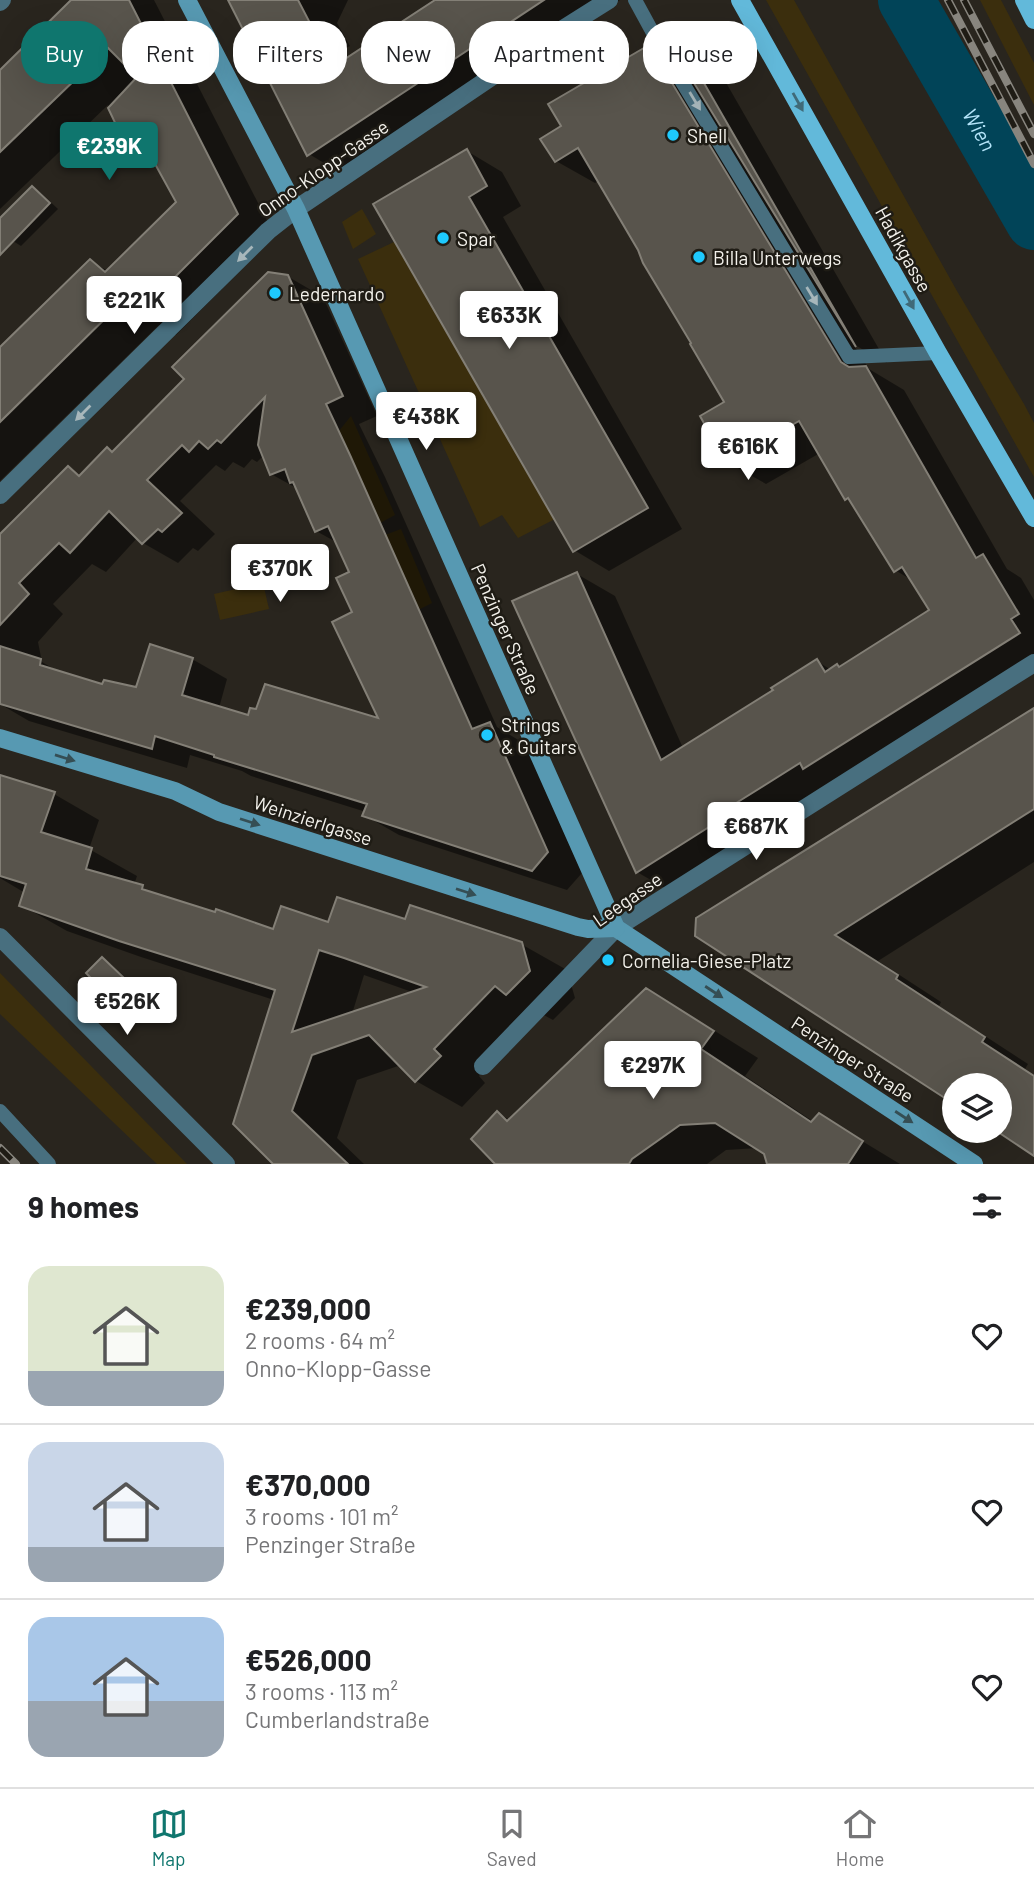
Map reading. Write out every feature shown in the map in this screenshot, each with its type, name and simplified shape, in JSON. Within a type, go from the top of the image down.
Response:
[{"type":"main road","name":"Hadikgasse","points":[[740,0],[1034,518]]},
{"type":"main road","points":[[1024,0],[1034,20]]},
{"type":"street","name":"Penzinger Straße","points":[[187,0],[296,208],[615,928],[974,1164]]},
{"type":"street","name":"Onno-Klopp-Gasse","points":[[0,495],[268,231],[296,208],[609,0]]},
{"type":"street","name":"Leegasse","points":[[483,1066],[615,928],[1034,663]]},
{"type":"street","name":"Weinzierlgasse","points":[[0,738],[175,790],[219,812],[540,916],[589,929],[615,928]]},
{"type":"street","points":[[0,937],[226,1164]]},
{"type":"lane","points":[[635,0],[849,357],[939,353]]},
{"type":"lane","points":[[0,1111],[49,1164]]},
{"type":"shaded area","points":[[766,0],[794,0],[957,291],[1024,404],[1034,423],[1034,477]]},
{"type":"shaded area","points":[[980,0],[1001,0],[1034,63],[1034,105]]},
{"type":"shaded area","points":[[362,209],[376,234],[353,249],[342,222]]},
{"type":"shaded area","points":[[394,242],[555,519],[518,538],[502,515],[480,527],[358,259]]},
{"type":"shaded area","points":[[351,416],[395,515],[380,523],[339,431]]},
{"type":"shaded area","points":[[401,529],[432,603],[418,610],[385,535]]},
{"type":"shaded area","points":[[263,583],[269,609],[220,620],[214,594]]},
{"type":"shaded area","points":[[0,973],[187,1164],[157,1164],[0,1014]]},
{"type":"building","points":[[71,0],[129,0],[140,21],[122,21],[122,62],[108,48],[108,21],[50,21]]},
{"type":"building","points":[[228,0],[298,0],[309,21],[239,21]]},
{"type":"building","points":[[435,0],[544,0],[512,21],[469,21],[469,49],[455,59],[455,21],[403,21]]},
{"type":"building","points":[[361,48],[361,84],[416,84],[307,156],[271,84],[347,84],[347,58]]},
{"type":"building","points":[[21,49],[21,84],[71,84],[0,152],[0,70]]},
{"type":"building","points":[[643,49],[643,84],[673,84],[841,362],[849,367],[866,366],[976,558],[983,554],[1019,614],[1011,619],[1020,633],[803,769],[800,763],[733,805],[736,810],[636,873],[512,601],[577,572],[661,760],[773,690],[771,688],[817,659],[825,672],[837,664],[839,667],[929,610],[902,567],[894,572],[848,498],[845,500],[799,421],[726,463],[700,416],[724,402],[638,250],[578,148],[555,162],[540,139],[561,126],[548,104],[582,84],[629,84],[629,57]]},
{"type":"building","points":[[130,84],[172,84],[238,214],[137,315],[123,301],[0,422],[0,347],[90,259],[105,272],[176,202],[149,153],[142,156],[126,127],[119,131],[108,108]]},
{"type":"building","points":[[694,84],[705,84],[856,347]]},
{"type":"building","points":[[467,149],[487,186],[469,197],[648,508],[573,552],[373,204]]},
{"type":"building","points":[[32,186],[50,203],[0,255],[0,218]]},
{"type":"building","points":[[268,272],[288,275],[343,396],[326,404],[472,729],[490,722],[548,852],[532,871],[362,816],[367,804],[155,736],[152,749],[0,704],[0,646],[41,659],[40,665],[102,684],[104,680],[136,687],[150,644],[193,658],[182,695],[248,715],[250,708],[256,709],[265,684],[378,718],[332,622],[352,612],[336,578],[349,572],[328,526],[315,532],[285,469],[270,475],[258,445],[265,397],[221,443],[217,440],[208,449],[199,441],[189,452],[182,445],[147,480],[182,513],[162,532],[158,529],[142,544],[109,511],[70,553],[59,543],[19,583],[29,594],[0,625],[0,534],[68,466],[79,476],[107,447],[112,452],[184,379],[172,367]]},
{"type":"building","points":[[1034,708],[1034,809],[835,935],[898,975],[896,979],[985,1037],[982,1042],[1034,1076],[1034,1156],[1012,1141],[1012,1073],[942,1073],[942,1096],[695,936],[696,918]]},
{"type":"building","points":[[0,775],[55,792],[41,832],[92,848],[86,869],[143,885],[142,889],[215,912],[216,909],[273,929],[281,906],[328,922],[337,897],[405,919],[410,905],[522,942],[530,971],[506,995],[495,986],[434,1049],[441,1056],[415,1082],[369,1035],[312,1055],[292,1111],[348,1164],[273,1164],[233,1124],[275,990],[19,906],[26,884],[0,876]],"holes":[[[319,950],[426,987],[292,1032]]]},
{"type":"building","points":[[102,957],[124,978],[107,995],[86,973]]},
{"type":"building","points":[[646,988],[714,1031],[701,1049],[811,1122],[819,1113],[863,1141],[848,1164],[767,1164],[764,1154],[715,1123],[680,1125],[632,1159],[629,1164],[495,1164],[471,1139],[497,1111],[507,1121]]},
{"type":"waterway","name":"Wien","points":[[906,0],[1034,222]]},
{"type":"railway","points":[[948,0],[1034,164]]},
{"type":"railway","points":[[964,0],[1034,134]]},
{"type":"railway","points":[[0,1148],[16,1164]]},
{"type":"place","name":"Shell","points":[[673,135]]},
{"type":"place","name":"Spar","points":[[443,238]]},
{"type":"place","name":"Billa Unterwegs","points":[[699,257]]},
{"type":"place","name":"Ledernardo","points":[[275,293]]},
{"type":"place","name":"Strings & Guitars","points":[[487,735]]},
{"type":"place","name":"Cornelia-Giese-Platz","points":[[608,960]]}]
